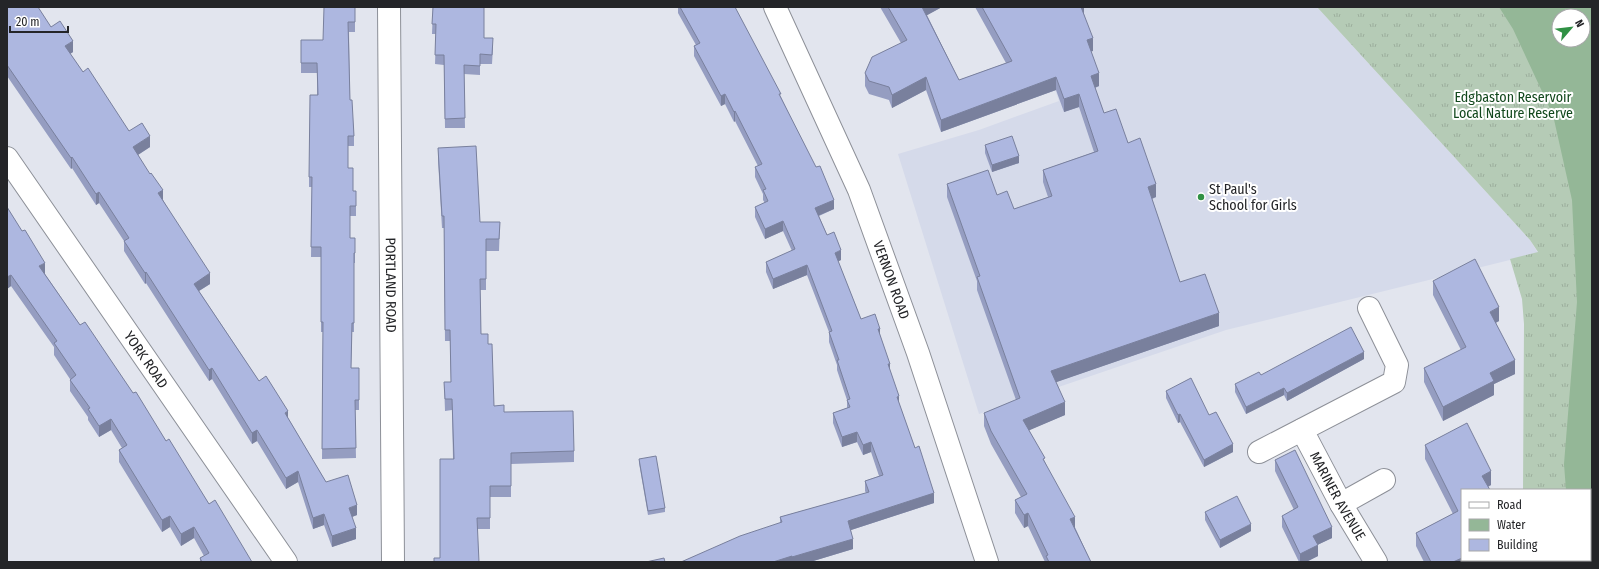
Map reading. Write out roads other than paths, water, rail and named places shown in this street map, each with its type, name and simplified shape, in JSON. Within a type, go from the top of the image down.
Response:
[{"type":"street","name":"PORTLAND ROAD","points":[[389,7],[393,562]]},
{"type":"street","name":"VERNON ROAD","points":[[775,7],[859,190],[918,353],[985,562]]},
{"type":"street","name":"YORK ROAD","points":[[7,158],[286,562]]},
{"type":"street","points":[[1259,452],[1394,382],[1397,365],[1369,308]]},
{"type":"street","name":"MARINER AVENUE","points":[[1302,430],[1341,504],[1376,562]]},
{"type":"street","points":[[1341,504],[1384,480]]},
{"type":"water","points":[[1499,7],[1592,7],[1592,550],[1591,489],[1566,489],[1564,464],[1577,302],[1572,200],[1553,115],[1513,29]]},
{"type":"place","name":"St Paul's School for Girls","points":[[1201,197]]},
{"type":"park label","name":"Edgbaston Reservoir Local Nature Reserve","points":[[1513,106]]}]
